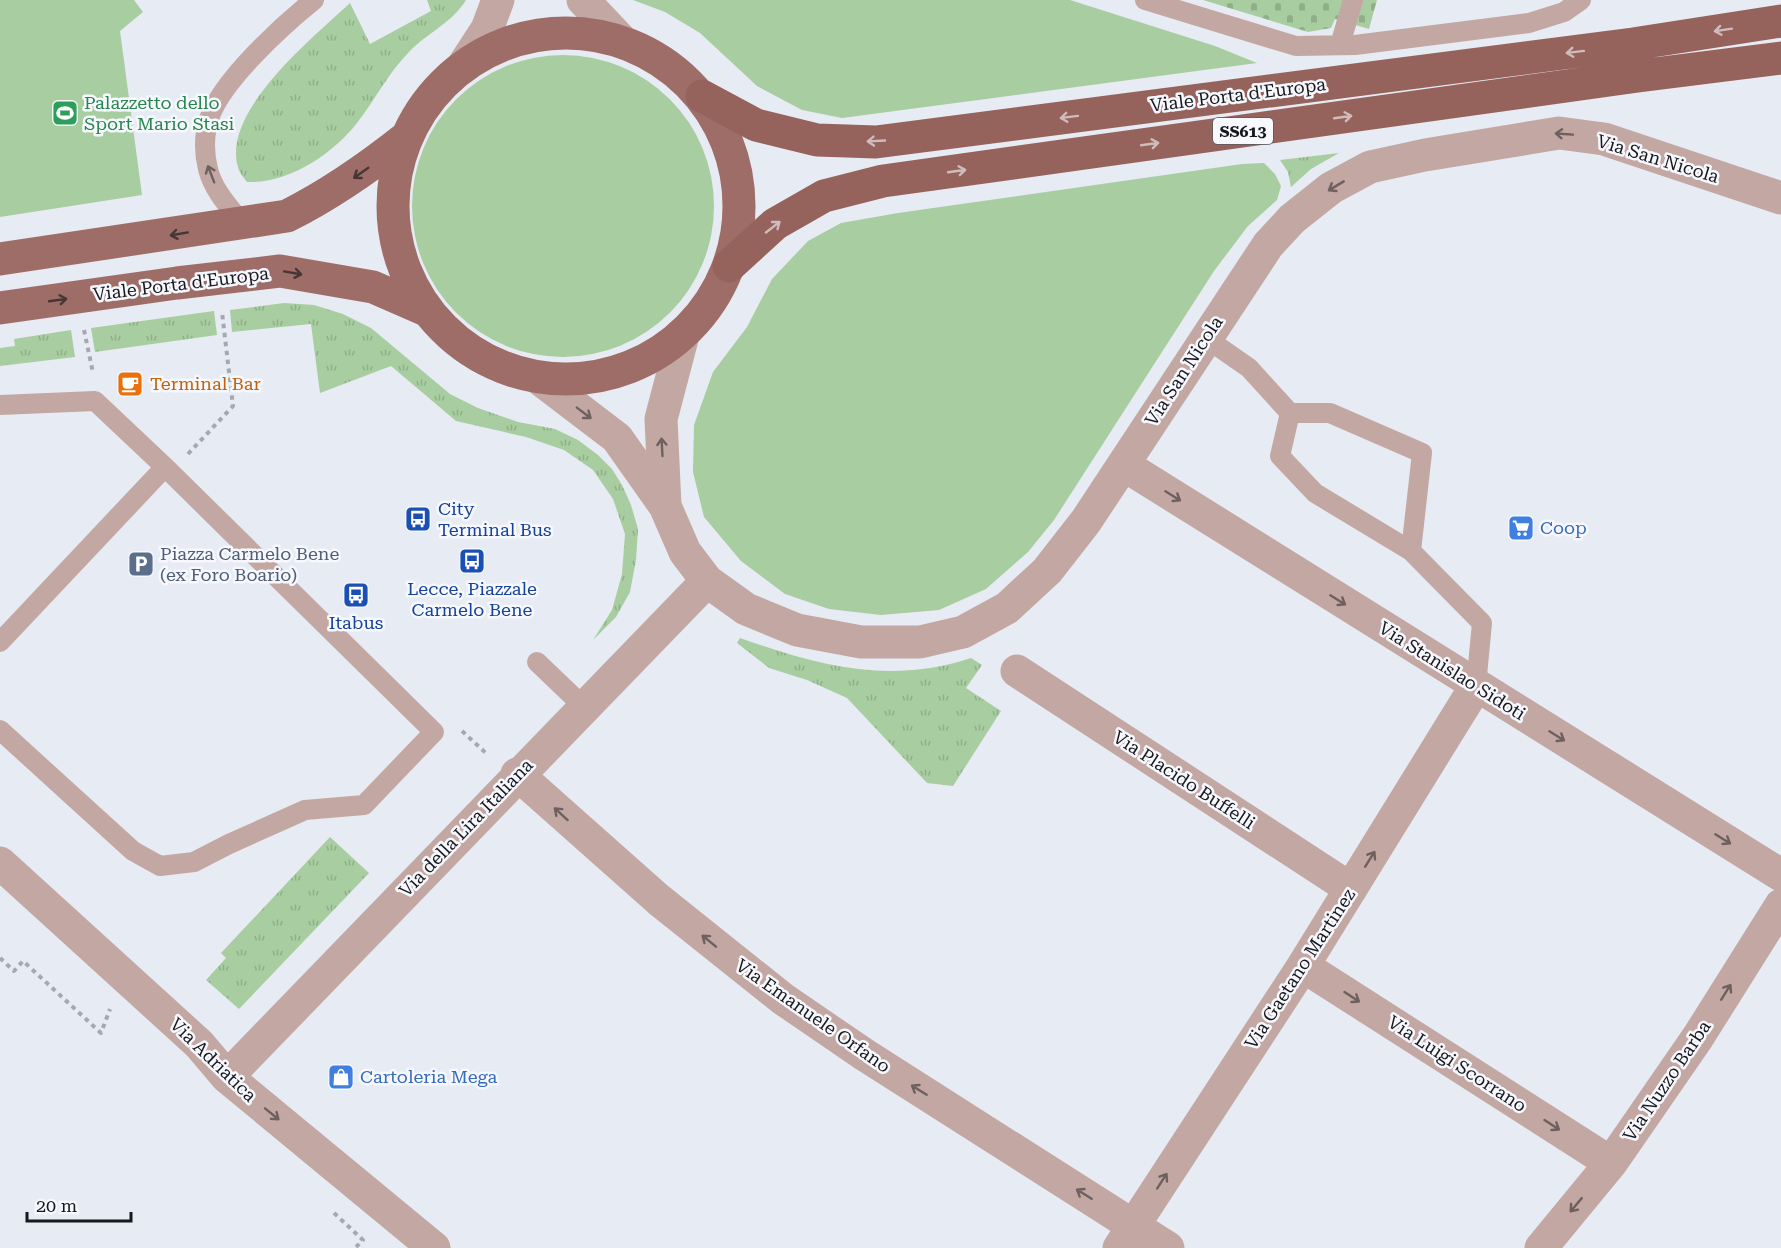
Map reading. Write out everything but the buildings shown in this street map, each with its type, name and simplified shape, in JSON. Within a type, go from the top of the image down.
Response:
[{"type":"highway","name":"Viale Porta d'Europa","points":[[702,96],[766,127],[817,140],[876,142],[1633,44],[1781,21]]},
{"type":"highway","name":"Viale Porta d'Europa","points":[[729,266],[775,224],[824,196],[883,181],[1781,58]]},
{"type":"main road","name":"Viale Porta d'Europa","points":[[570,31],[621,40],[658,57],[702,96],[720,123],[732,152],[740,212],[729,266],[707,308],[683,335],[644,362],[595,378],[537,377],[502,368],[470,351],[428,312],[403,267],[395,236],[392,202],[397,169],[407,136],[429,99],[463,66],[515,39],[570,31]]},
{"type":"main road","name":"Viale Porta d'Europa","points":[[0,259],[159,237],[286,216],[323,198],[365,170],[407,136]]},
{"type":"main road","name":"Viale Porta d'Europa","points":[[0,308],[280,271],[373,287],[428,312]]},
{"type":"street","points":[[583,0],[621,40]]},
{"type":"street","points":[[463,66],[491,10]]},
{"type":"street","name":"Via San Nicola","points":[[537,377],[616,438],[666,506],[685,552],[707,580],[746,609],[797,630],[861,642],[920,642],[963,632],[1007,608],[1047,572],[1086,521],[1124,465],[1268,245],[1292,219],[1331,188],[1370,167],[1425,155],[1559,133],[1604,139],[1781,198]]},
{"type":"street","name":"Via San Nicola","points":[[666,506],[661,419],[683,335]]},
{"type":"street","name":"Via Stanislao Sidoti","points":[[1124,465],[1781,875]]},
{"type":"street","name":"Via della Lira Italiana","points":[[226,1077],[707,580]]},
{"type":"street","name":"Via Placido Buffelli","points":[[1017,671],[1351,889]]},
{"type":"street","name":"Via Gaetano Martinez","points":[[1126,1237],[1303,966],[1476,686]]},
{"type":"street","name":"Via Emanuele Orfano","points":[[517,774],[659,900],[783,999],[1126,1237],[1168,1248]]},
{"type":"street","name":"Via Adriatica","points":[[0,862],[199,1044],[226,1077],[434,1248]]},
{"type":"street","name":"Via Nuzzo Barba","points":[[1541,1248],[1611,1162],[1698,1037],[1781,905]]},
{"type":"street","name":"Via Luigi Scorrano","points":[[1303,966],[1611,1162]]},
{"type":"lane","points":[[242,223],[221,197],[208,171],[204,145],[209,118],[228,86],[282,26],[314,0]]},
{"type":"lane","points":[[1145,0],[1296,46],[1377,43],[1529,23],[1564,12],[1581,0]]},
{"type":"lane","points":[[1340,45],[1353,0]]},
{"type":"lane","points":[[1206,338],[1249,368],[1290,413],[1330,413],[1422,453],[1410,551]]},
{"type":"lane","points":[[0,405],[94,402],[174,463],[434,732],[364,805],[306,810],[194,862],[160,866],[133,851],[0,730]]},
{"type":"lane","points":[[1290,413],[1280,456],[1315,493],[1410,551],[1482,623],[1476,686]]},
{"type":"lane","points":[[0,642],[174,463]]},
{"type":"lane","points":[[537,662],[584,707]]},
{"type":"path","points":[[174,463],[233,406],[221,305]]},
{"type":"path","points":[[0,958],[14,971],[23,961],[101,1033]]},
{"type":"green space","name":"Palazzetto dello Sport Mario Stasi","points":[[0,0],[134,0],[143,12],[120,31],[142,195],[0,217]]},
{"type":"green space","points":[[427,0],[466,0],[447,22],[416,45],[401,60],[357,123],[335,146],[308,165],[293,172],[278,178],[247,182],[238,167],[236,145],[243,122],[274,76],[350,3],[370,44],[431,11]]},
{"type":"green space","points":[[633,0],[1070,0],[1215,46],[1257,63],[842,118],[802,110],[757,86],[700,33],[665,12]]},
{"type":"green space","points":[[1203,0],[1377,0],[1369,29],[1335,19],[1331,28],[1308,32]]},
{"type":"green space","points":[[563,55],[592,58],[621,66],[647,80],[670,99],[689,122],[703,148],[711,177],[714,206],[711,235],[703,264],[689,290],[670,313],[647,332],[621,346],[592,354],[563,357],[534,354],[505,346],[479,332],[456,313],[437,290],[423,264],[415,235],[412,206],[415,177],[423,148],[437,122],[456,99],[479,80],[505,66],[534,58]]},
{"type":"green space","points":[[1339,153],[1311,169],[1291,187],[1288,172],[1280,160]]},
{"type":"green space","points":[[1264,163],[1275,174],[1281,186],[1277,200],[1248,226],[1214,271],[1054,520],[1028,552],[986,589],[939,610],[881,615],[829,609],[785,594],[741,561],[704,517],[693,472],[694,425],[713,372],[747,327],[772,279],[808,241],[841,223],[898,213],[1242,164]]},
{"type":"green space","points":[[284,303],[314,305],[343,314],[371,328],[450,394],[478,408],[518,422],[555,429],[578,440],[612,469],[631,505],[638,529],[636,560],[630,592],[616,617],[593,640],[612,610],[622,574],[625,534],[613,499],[593,470],[564,450],[526,437],[456,421],[391,366],[320,393],[311,324],[232,332],[230,310]]},
{"type":"green space","points":[[214,311],[217,335],[95,352],[91,328]]},
{"type":"green space","points":[[71,330],[75,357],[0,366],[0,348],[15,346],[14,339]]},
{"type":"green space","points":[[740,638],[798,657],[854,669],[911,670],[941,666],[971,658],[982,665],[966,688],[1001,711],[953,786],[927,783],[847,698],[807,680],[769,668],[737,643]]},
{"type":"green space","points":[[330,837],[369,873],[239,1009],[206,980],[226,958],[221,953]]},
{"type":"place","name":"Palazzetto dello Sport Mario Stasi","points":[[65,113]]},
{"type":"place","name":"Terminal Bar","points":[[130,384]]},
{"type":"place","name":"City Terminal Bus","points":[[418,519]]},
{"type":"place","name":"Coop","points":[[1521,528]]},
{"type":"place","name":"Lecce, Piazzale Carmelo Bene","points":[[472,561]]},
{"type":"place","name":"Piazza Carmelo Bene (ex Foro Boario)","points":[[141,564]]},
{"type":"place","name":"Itabus","points":[[356,595]]},
{"type":"place","name":"Cartoleria Mega","points":[[341,1077]]}]
